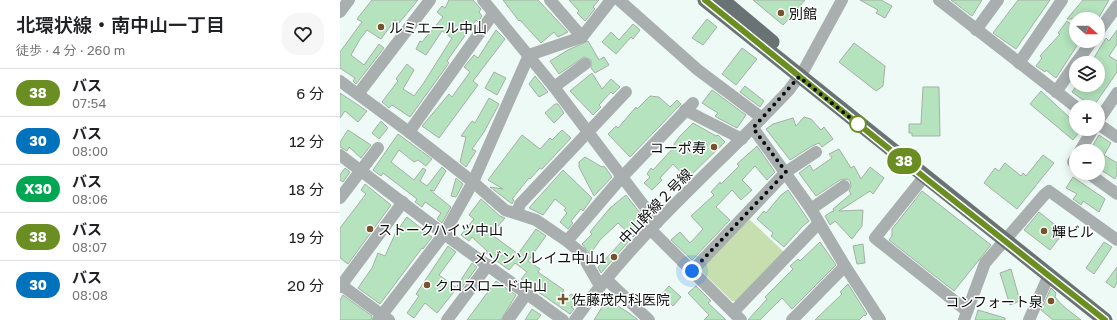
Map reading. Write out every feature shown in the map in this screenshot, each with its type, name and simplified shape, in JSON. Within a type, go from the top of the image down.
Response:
[{"type":"main road","points":[[705,0],[802,72],[1009,237],[1049,275],[1105,320]]},
{"type":"main road","points":[[722,0],[802,72],[924,177],[1009,237],[1117,318]]},
{"type":"street","points":[[340,12],[349,0]]},
{"type":"street","points":[[358,94],[430,0]]},
{"type":"street","points":[[550,0],[582,37]]},
{"type":"street","points":[[402,202],[340,285],[383,318],[444,234],[473,182],[529,55],[582,37],[611,0]]},
{"type":"street","points":[[619,0],[698,70],[762,118]]},
{"type":"street","name":"中山幹線２号線","points":[[575,320],[603,282],[654,227],[753,128],[802,72],[842,0]]},
{"type":"street","points":[[939,0],[1069,102]]},
{"type":"street","points":[[976,30],[998,0]]},
{"type":"street","points":[[1019,63],[1062,0]]},
{"type":"street","points":[[486,1],[493,14],[529,55],[554,87],[621,178],[654,227],[692,271],[738,316],[818,224]]},
{"type":"street","points":[[1105,22],[1117,6]]},
{"type":"street","points":[[409,132],[493,14]]},
{"type":"street","points":[[554,87],[585,64]]},
{"type":"street","points":[[1056,92],[1069,73]]},
{"type":"street","points":[[340,81],[473,182],[505,210],[536,220],[568,241],[581,253],[603,282],[644,318]]},
{"type":"street","points":[[518,213],[520,204],[626,92]]},
{"type":"street","points":[[1105,111],[1117,93]]},
{"type":"street","points":[[568,241],[621,178],[689,107],[742,139]]},
{"type":"street","points":[[753,128],[786,172],[811,209],[818,224],[875,318]]},
{"type":"street","points":[[1105,129],[1117,137]]},
{"type":"street","points":[[340,198],[378,148]]},
{"type":"street","points":[[692,271],[786,172],[816,152]]},
{"type":"street","points":[[340,155],[444,234],[563,320]]},
{"type":"street","points":[[924,177],[875,238],[966,316],[985,263],[1049,191],[1117,240]]},
{"type":"street","points":[[1098,180],[1117,194]]},
{"type":"street","points":[[811,209],[844,186]]},
{"type":"street","points":[[447,320],[488,265]]},
{"type":"street","points":[[792,320],[844,266]]},
{"type":"street","points":[[1029,320],[1049,275]]},
{"type":"street","points":[[508,320],[527,293]]},
{"type":"green space","points":[[748,218],[784,252],[738,301],[732,301],[701,271],[701,264]]},
{"type":"building","points":[[372,0],[418,0],[399,23],[395,20],[381,39],[367,30],[360,39],[351,55],[364,65],[379,44],[384,48],[356,84],[353,81],[355,78],[340,68],[340,52],[362,22],[357,19]]},
{"type":"building","points":[[449,0],[473,0],[481,9],[479,12],[482,16],[478,22],[476,20],[447,61],[449,63],[410,117],[392,105],[389,108],[382,102],[398,81],[396,79],[407,64],[414,70],[403,89],[414,96],[452,38],[442,31],[426,55],[416,49],[420,41],[422,42],[443,17],[437,12],[442,6],[445,8]]},
{"type":"building","points":[[503,0],[538,0],[568,32],[558,37],[554,32],[541,43],[520,20],[519,21]]},
{"type":"building","points":[[569,0],[599,0],[593,7],[595,9],[585,21],[577,13],[579,11]]},
{"type":"building","name":"別館","points":[[753,0],[805,0],[783,25]]},
{"type":"building","points":[[860,0],[881,0],[892,6],[885,18],[876,13],[878,10]]},
{"type":"building","points":[[951,0],[982,0],[972,16]]},
{"type":"building","points":[[1018,0],[1050,0],[1016,49],[993,33]]},
{"type":"building","points":[[1083,0],[1109,0],[1102,12],[1073,12]]},
{"type":"building","points":[[707,19],[717,27],[703,45],[692,38]]},
{"type":"building","points":[[1067,21],[1069,23],[1069,48],[1075,48],[1056,78],[1046,70],[1045,72],[1036,66],[1042,58],[1040,56],[1060,34],[1058,33]]},
{"type":"building","points":[[633,24],[640,30],[633,39],[631,37],[616,54],[602,42],[611,32],[619,40]]},
{"type":"building","points":[[496,30],[505,39],[473,81],[478,85],[439,138],[422,126],[449,94],[452,97],[470,72],[464,67],[474,55],[478,58]]},
{"type":"building","points":[[1117,30],[1117,44],[1109,56],[1117,61],[1117,72],[1105,90],[1105,56],[1095,56],[1100,48],[1105,48],[1106,38],[1109,41]]},
{"type":"building","points":[[588,41],[599,60],[604,57],[609,65],[595,73],[591,68],[591,60],[584,57],[559,74],[550,61],[568,50]]},
{"type":"building","points":[[854,43],[885,66],[883,86],[876,91],[839,62]]},
{"type":"building","points":[[742,48],[757,59],[736,85],[722,74]]},
{"type":"building","points":[[494,72],[506,78],[497,95],[485,88]]},
{"type":"building","points":[[592,73],[602,89],[611,79],[620,87],[613,94],[611,92],[599,105],[601,107],[593,115],[570,91]]},
{"type":"building","points":[[535,76],[548,92],[539,97],[529,84]]},
{"type":"building","points":[[745,86],[764,101],[760,107],[740,92]]},
{"type":"building","points":[[923,87],[939,87],[940,136],[912,136],[912,133],[909,133],[909,124],[921,124]]},
{"type":"building","points":[[712,90],[746,115],[737,128],[715,116],[718,113],[702,103]]},
{"type":"building","points":[[1041,91],[1069,117],[1069,136],[1076,136],[1073,140],[1030,104]]},
{"type":"building","points":[[1072,92],[1103,92],[1098,100],[1083,100]]},
{"type":"building","points":[[340,93],[367,111],[358,122],[345,111],[340,118]]},
{"type":"building","points":[[650,96],[659,97],[670,107],[677,100],[681,104],[630,157],[608,134],[616,126],[618,128],[636,107],[637,109]]},
{"type":"building","points":[[489,98],[499,104],[484,132],[472,149],[476,151],[466,167],[460,162],[466,137],[461,136],[472,121],[475,123]]},
{"type":"building","points":[[555,104],[558,104],[564,113],[554,123],[545,113]]},
{"type":"building","points":[[804,117],[811,119],[821,130],[824,127],[833,139],[822,147],[819,143],[812,146],[790,160],[766,129],[773,124],[793,118],[796,126]]},
{"type":"building","points":[[381,121],[388,128],[379,139],[372,133]]},
{"type":"building","points":[[693,123],[716,136],[718,135],[725,142],[687,179],[673,164],[660,178],[662,180],[652,190],[644,183],[650,177],[647,174],[651,168],[653,170],[675,146],[674,144],[680,136]]},
{"type":"building","points":[[348,130],[371,145],[361,158],[349,147],[347,151],[340,147],[340,142]]},
{"type":"building","points":[[562,130],[571,138],[542,169],[540,168],[530,179],[529,178],[512,199],[514,200],[512,204],[490,187],[503,189],[488,180],[522,135],[540,149],[550,138],[552,140]]},
{"type":"building","points":[[398,134],[432,159],[426,166],[418,160],[414,162],[399,150],[391,162],[414,180],[423,168],[426,170],[420,181],[427,186],[442,167],[446,171],[434,191],[430,190],[451,207],[442,223],[437,219],[441,213],[425,202],[422,207],[415,202],[417,199],[383,173],[381,176],[373,170]]},
{"type":"building","points":[[1098,136],[1111,143],[1105,153],[1105,144],[1094,144]]},
{"type":"building","points":[[757,146],[775,172],[767,180],[755,166],[742,180],[752,190],[741,200],[732,190],[716,207],[730,220],[692,260],[671,240],[680,232],[690,243],[703,229],[691,216],[714,195],[711,192],[720,182],[721,184],[739,166],[737,164]]},
{"type":"building","points":[[839,149],[851,168],[854,166],[861,179],[870,167],[884,178],[873,194],[870,191],[839,211],[863,210],[862,226],[852,239],[835,221],[830,225],[825,216],[834,211],[833,209],[851,194],[849,191],[851,186],[850,181],[847,179],[840,180],[816,196],[799,173],[810,165],[813,171],[832,158],[829,154]]},
{"type":"building","points":[[1043,155],[1054,163],[1017,209],[984,183],[995,168],[999,171],[1005,163],[1021,176],[1023,173],[1026,176]]},
{"type":"building","points":[[1105,156],[1117,163],[1117,175],[1115,179],[1105,173]]},
{"type":"building","points":[[585,157],[602,167],[604,166],[612,177],[594,196],[579,167],[579,162]]},
{"type":"building","points":[[345,168],[350,172],[343,182],[340,180],[340,175]]},
{"type":"building","points":[[563,170],[592,198],[583,211],[581,209],[571,221],[573,223],[568,229],[560,222],[567,213],[564,210],[566,208],[555,199],[543,215],[529,208]]},
{"type":"building","points":[[456,178],[463,184],[456,197],[451,196]]},
{"type":"building","points":[[1071,180],[1077,180],[1105,199],[1099,212],[1083,201],[1081,205],[1073,199],[1077,194],[1066,188]]},
{"type":"building","points":[[365,184],[391,205],[348,264],[340,258],[340,228],[366,194],[361,190]]},
{"type":"building","points":[[788,190],[809,221],[784,247],[771,236],[773,233],[757,219],[764,211],[766,213],[781,195]]},
{"type":"building","points":[[922,191],[991,245],[954,291],[889,240],[892,236],[892,229]]},
{"type":"building","points":[[626,195],[647,222],[633,237],[618,223],[600,240],[590,254],[582,244],[592,234],[590,232],[610,208]]},
{"type":"building","points":[[481,199],[500,216],[505,218],[491,234],[518,254],[536,229],[546,236],[528,261],[540,269],[538,272],[564,290],[559,297],[565,301],[571,294],[579,299],[576,305],[571,307],[574,309],[570,314],[524,282],[521,279],[527,272],[515,263],[509,270],[486,253],[487,251],[472,237],[469,241],[461,235],[474,219],[469,215]]},
{"type":"building","name":"輝ビル","points":[[1039,212],[1064,232],[1050,250],[1024,230]]},
{"type":"building","points":[[407,217],[432,237],[380,304],[358,288],[372,268],[378,253],[385,256],[396,232]]},
{"type":"building","points":[[625,238],[629,241],[601,273],[598,267]]},
{"type":"building","points":[[820,242],[836,265],[792,309],[782,298],[760,320],[748,320],[767,299],[765,297],[793,269],[790,266],[798,259],[800,261]]},
{"type":"building","points":[[1104,242],[1112,247],[1094,274],[1086,268]]},
{"type":"building","points":[[863,244],[865,263],[857,264],[853,246]]},
{"type":"building","points":[[448,246],[456,252],[439,275],[457,288],[437,313],[425,303],[414,318],[407,313],[419,296],[416,294]]},
{"type":"building","points":[[472,263],[477,267],[461,289],[457,286]]},
{"type":"building","points":[[1117,267],[1117,283],[1114,288],[1106,282]]},
{"type":"building","points":[[1011,269],[1020,301],[1010,305],[1000,273]]},
{"type":"building","points":[[496,281],[516,295],[501,320],[467,320]]},
{"type":"building","points":[[848,284],[867,314],[859,320],[815,320],[842,294],[840,292]]},
{"type":"building","points":[[669,286],[681,297],[673,306],[661,295]]},
{"type":"building","points":[[696,286],[711,301],[708,303],[726,320],[704,320],[709,315],[688,293]]},
{"type":"building","points":[[1051,288],[1056,293],[1055,297],[1063,306],[1081,320],[1053,320],[1041,310]]},
{"type":"building","points":[[343,295],[372,316],[371,320],[340,320],[340,300]]},
{"type":"building","points":[[607,299],[629,313],[638,320],[594,320]]},
{"type":"building","points":[[532,309],[541,315],[537,320],[525,320]]},
{"type":"building","points":[[978,310],[1005,318],[1005,320],[975,320]]},
{"type":"bus line","name":"38","points":[[705,0],[924,177],[1105,320]]},
{"type":"place","name":"別館","points":[[781,13]]},
{"type":"place","name":"ルミエール中山","points":[[381,27]]},
{"type":"place","name":"コーポ寿","points":[[714,147]]},
{"type":"place","name":"ストークハイツ中山","points":[[370,229]]},
{"type":"place","name":"輝ビル","points":[[1044,231]]},
{"type":"place","name":"メゾンソレイユ中山1","points":[[614,257]]},
{"type":"place","name":"クロスロード中山","points":[[427,285]]},
{"type":"place","name":"佐藤茂内科医院","points":[[563,299]]},
{"type":"place","name":"コンフォート泉","points":[[1051,301]]},
{"type":"route","points":[[692,271],[786,172],[753,128],[789,90],[799,77],[864,129],[858,124]]}]
